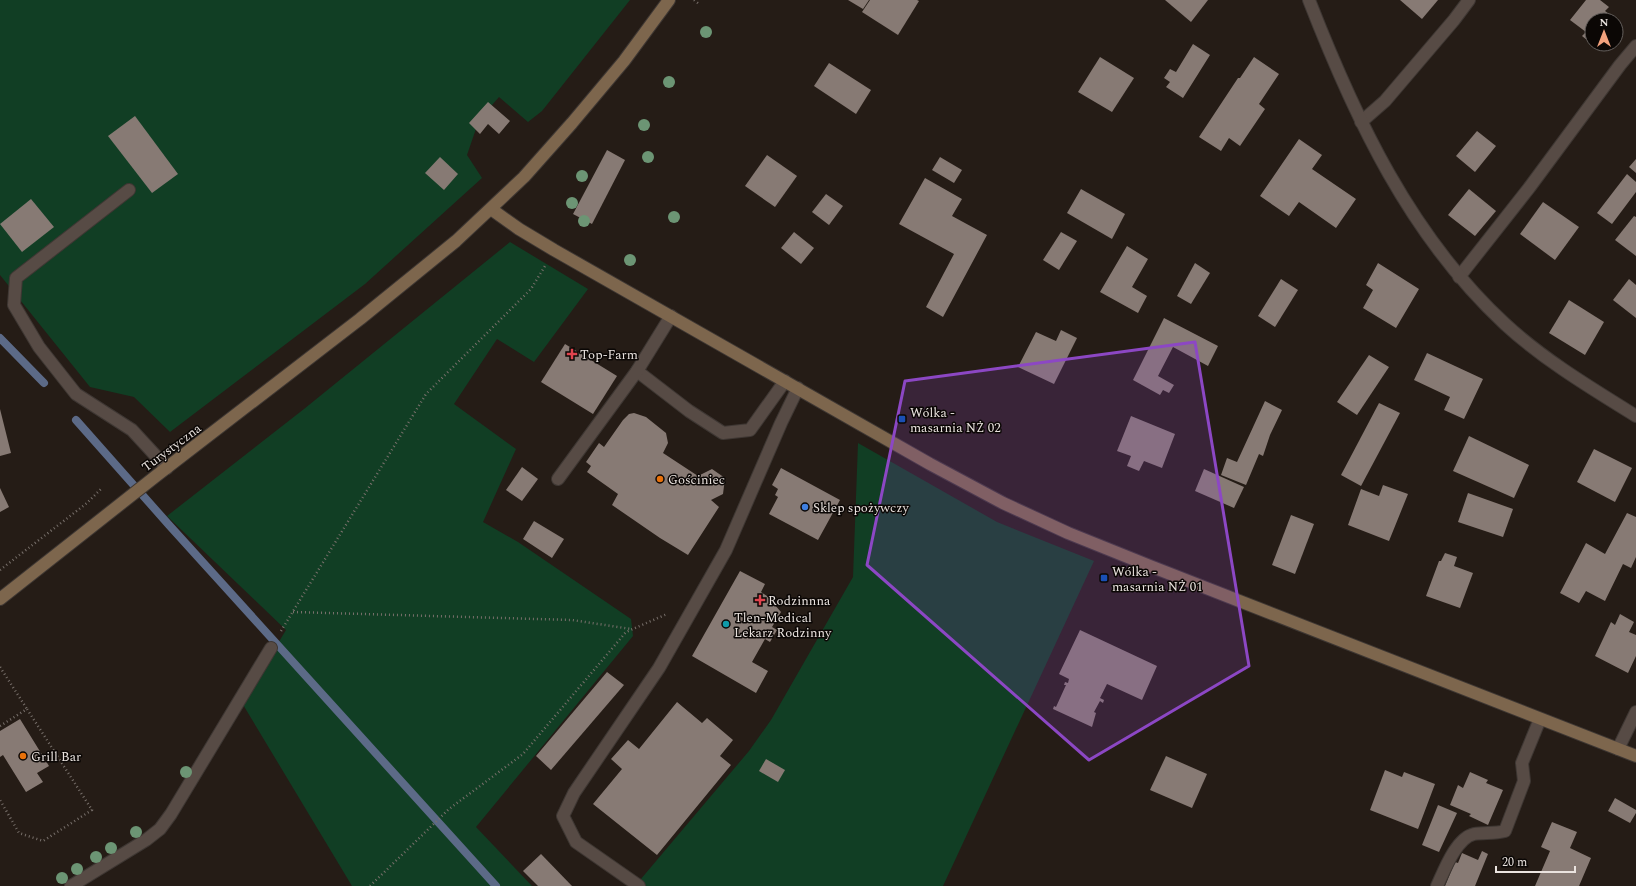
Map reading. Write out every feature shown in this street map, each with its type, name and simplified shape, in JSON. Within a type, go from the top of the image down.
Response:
[{"type":"street","name":"Turystyczna","points":[[0,599],[119,504],[360,319],[456,241],[524,177],[599,92],[669,0]]},
{"type":"street","points":[[1308,0],[1343,85],[1396,188],[1430,239],[1459,277],[1505,324],[1520,337],[1577,380],[1636,416]]},
{"type":"street","points":[[1361,122],[1385,101],[1454,20],[1469,0]]},
{"type":"street","points":[[1459,277],[1636,46]]},
{"type":"street","points":[[129,190],[16,278],[14,306],[39,347],[76,394],[132,430],[167,468]]},
{"type":"street","points":[[491,209],[548,247],[977,490],[1055,527],[1254,607],[1636,756]]},
{"type":"street","points":[[558,479],[637,371],[671,316]]},
{"type":"street","points":[[637,371],[689,411],[724,433],[750,430],[785,381]]},
{"type":"street","points":[[639,886],[576,842],[563,816],[574,793],[659,668],[726,550],[781,423],[798,388]]},
{"type":"street","points":[[71,886],[128,852],[160,829],[171,814],[271,648]]},
{"type":"street","points":[[1618,749],[1636,712]]},
{"type":"street","points":[[1437,886],[1457,845],[1472,834],[1496,834],[1505,831],[1524,780],[1522,763],[1540,719]]},
{"type":"path","points":[[694,0],[699,4]]},
{"type":"path","points":[[546,264],[531,289],[426,394],[292,612],[572,620],[632,629]]},
{"type":"path","points":[[0,570],[87,503],[102,488]]},
{"type":"path","points":[[370,886],[424,831],[449,809],[523,754],[626,632],[697,601]]},
{"type":"path","points":[[0,667],[92,810],[43,841],[19,833],[0,800]]},
{"type":"path","points":[[0,726],[27,709]]},
{"type":"highlighted area","points":[[1195,342],[1249,666],[1089,760],[867,565],[905,381]]},
{"type":"green space","points":[[0,0],[630,0],[542,111],[528,122],[499,97],[479,120],[467,155],[482,178],[365,284],[170,432],[134,397],[90,387],[0,275]]},
{"type":"green space","points":[[510,242],[588,289],[534,362],[497,339],[454,404],[516,449],[483,522],[518,542],[631,619],[633,636],[476,827],[532,886],[352,886],[242,703],[286,630],[167,516],[304,409]]},
{"type":"green space","points":[[858,443],[997,522],[1094,561],[943,886],[635,886],[749,751],[771,720],[853,577]]},
{"type":"building","points":[[848,0],[869,0],[863,9]]},
{"type":"building","points":[[870,0],[919,1],[898,35],[862,12]]},
{"type":"building","points":[[1165,0],[1208,0],[1191,22]]},
{"type":"building","points":[[1400,0],[1438,0],[1422,19]]},
{"type":"building","points":[[1586,0],[1600,0],[1609,7],[1605,11],[1606,12],[1584,12],[1584,30],[1570,20]]},
{"type":"building","points":[[1193,44],[1210,55],[1183,98],[1166,87],[1170,82],[1164,78],[1170,69],[1176,72]]},
{"type":"building","points":[[1100,57],[1134,78],[1112,112],[1078,92]]},
{"type":"building","points":[[1254,57],[1279,74],[1259,104],[1265,109],[1240,146],[1229,138],[1221,151],[1199,137],[1238,78],[1240,78]]},
{"type":"building","points":[[829,63],[871,90],[856,114],[814,86]]},
{"type":"building","points":[[488,102],[510,121],[499,134],[488,124],[480,134],[469,123]]},
{"type":"building","points":[[135,116],[178,174],[152,193],[108,136]]},
{"type":"building","points":[[1477,131],[1496,146],[1475,172],[1456,156]]},
{"type":"building","points":[[1299,139],[1322,155],[1312,169],[1356,199],[1336,228],[1299,202],[1289,216],[1260,196]]},
{"type":"building","points":[[607,150],[625,160],[592,224],[573,214]]},
{"type":"building","points":[[767,155],[797,176],[775,207],[745,186]]},
{"type":"building","points":[[440,157],[458,174],[444,190],[425,173]]},
{"type":"building","points":[[940,157],[962,170],[954,183],[932,170]]},
{"type":"building","points":[[1636,159],[1636,173],[1629,167]]},
{"type":"building","points":[[1627,174],[1636,182],[1636,192],[1612,224],[1597,213]]},
{"type":"building","points":[[925,178],[962,199],[952,216],[987,235],[943,317],[926,307],[954,254],[899,224]]},
{"type":"building","points":[[1081,189],[1125,214],[1112,239],[1067,213]]},
{"type":"building","points":[[1469,189],[1496,211],[1475,236],[1448,215]]},
{"type":"building","points":[[826,194],[843,206],[829,225],[812,212]]},
{"type":"building","points":[[31,199],[54,227],[22,252],[0,224]]},
{"type":"building","points":[[1543,202],[1579,227],[1555,260],[1520,234]]},
{"type":"building","points":[[1634,216],[1636,217],[1636,256],[1615,240]]},
{"type":"building","points":[[794,232],[814,248],[801,264],[781,248]]},
{"type":"building","points":[[1061,232],[1077,241],[1059,270],[1043,260]]},
{"type":"building","points":[[1127,246],[1148,259],[1132,287],[1147,296],[1138,313],[1100,292]]},
{"type":"building","points":[[1195,263],[1210,273],[1191,304],[1177,296]]},
{"type":"building","points":[[1378,263],[1419,289],[1396,328],[1363,308],[1373,290],[1366,285]]},
{"type":"building","points":[[1281,279],[1298,290],[1275,327],[1258,316]]},
{"type":"building","points":[[1629,279],[1636,285],[1636,318],[1613,300]]},
{"type":"building","points":[[1569,300],[1604,322],[1585,355],[1549,333]]},
{"type":"building","points":[[1164,318],[1218,346],[1208,366],[1173,347],[1158,376],[1174,385],[1169,393],[1163,390],[1160,395],[1133,380]]},
{"type":"building","points":[[1061,330],[1077,338],[1054,384],[1018,367],[1036,332],[1056,341]]},
{"type":"building","points":[[565,344],[617,376],[593,414],[541,382]]},
{"type":"building","points":[[1427,353],[1483,379],[1464,419],[1444,410],[1450,397],[1414,380]]},
{"type":"building","points":[[1369,355],[1389,367],[1357,415],[1337,402]]},
{"type":"building","points":[[1265,401],[1282,410],[1270,435],[1263,456],[1259,454],[1246,485],[1221,475],[1227,458],[1237,462]]},
{"type":"building","points":[[1379,403],[1400,413],[1361,486],[1341,475]]},
{"type":"building","points":[[0,409],[11,453],[0,456]]},
{"type":"building","points":[[634,413],[646,417],[666,433],[668,443],[663,453],[698,476],[712,469],[725,478],[723,494],[711,500],[719,507],[688,555],[612,505],[618,494],[587,472],[591,466],[586,462],[599,443],[604,447],[623,420],[629,414]]},
{"type":"building","points":[[1131,416],[1175,434],[1162,468],[1144,461],[1139,471],[1127,466],[1131,456],[1117,451]]},
{"type":"building","points":[[1469,436],[1529,465],[1514,498],[1453,471]]},
{"type":"building","points":[[1594,449],[1632,468],[1615,502],[1577,482]]},
{"type":"building","points":[[522,467],[538,479],[522,501],[506,490]]},
{"type":"building","name":"Sklep spożywczy","points":[[781,468],[840,500],[818,540],[769,514],[778,497],[775,495],[778,489],[772,485]]},
{"type":"building","points":[[1204,469],[1244,487],[1234,508],[1195,491]]},
{"type":"building","points":[[1383,485],[1408,494],[1389,541],[1348,525],[1361,489],[1379,496]]},
{"type":"building","points":[[0,488],[9,507],[0,512]]},
{"type":"building","points":[[1468,493],[1513,509],[1503,537],[1458,522]]},
{"type":"building","points":[[1627,513],[1636,517],[1636,557],[1631,568],[1623,564],[1605,601],[1586,591],[1579,603],[1560,593],[1586,543],[1605,554]]},
{"type":"building","points":[[1291,515],[1314,524],[1295,574],[1272,565]]},
{"type":"building","points":[[534,521],[564,539],[552,558],[523,539]]},
{"type":"building","points":[[1445,553],[1457,557],[1454,566],[1473,573],[1460,608],[1426,596],[1439,561],[1441,561]]},
{"type":"building","points":[[740,571],[765,584],[761,592],[767,596],[781,612],[772,627],[777,630],[770,642],[765,639],[752,662],[768,671],[756,693],[692,656]]},
{"type":"building","points":[[1620,614],[1634,622],[1629,632],[1636,635],[1636,656],[1628,673],[1595,656],[1611,622],[1615,625]]},
{"type":"building","points":[[1080,630],[1157,666],[1142,700],[1107,684],[1100,698],[1104,700],[1103,703],[1100,701],[1094,712],[1096,713],[1092,727],[1053,709],[1054,706],[1056,707],[1066,685],[1064,685],[1065,682],[1068,683],[1069,679],[1059,674]]},
{"type":"building","points":[[607,672],[624,685],[551,770],[536,756]]},
{"type":"building","points":[[677,702],[702,723],[707,718],[733,740],[720,756],[731,765],[657,855],[593,804],[622,769],[611,759],[628,740],[639,749]]},
{"type":"building","name":"Grill Bar","points":[[20,719],[49,766],[37,773],[43,782],[26,792],[3,755],[0,757],[0,731]]},
{"type":"building","points":[[1166,756],[1207,774],[1192,808],[1150,790]]},
{"type":"building","points":[[766,759],[785,770],[778,782],[759,771]]},
{"type":"building","points":[[1385,770],[1402,777],[1404,772],[1435,784],[1418,829],[1370,810]]},
{"type":"building","points":[[1470,772],[1488,780],[1486,783],[1503,790],[1488,825],[1469,816],[1471,814],[1450,805],[1458,785],[1463,788]]},
{"type":"building","points":[[1615,798],[1636,810],[1636,813],[1630,823],[1608,811]]},
{"type":"building","points":[[1438,805],[1457,813],[1439,852],[1422,845]]},
{"type":"building","points":[[1552,822],[1577,832],[1570,848],[1591,858],[1579,886],[1535,886],[1550,851],[1541,847]]},
{"type":"building","points":[[1482,851],[1488,854],[1475,886],[1445,886],[1455,862],[1458,863],[1462,853],[1478,860]]},
{"type":"building","points":[[541,854],[572,886],[538,886],[523,871]]},
{"type":"waterway","points":[[0,338],[44,383]]},
{"type":"waterway","points":[[76,420],[169,525],[496,886]]},
{"type":"place","name":"Top-Farm","points":[[572,354]]},
{"type":"place","name":"Wólka - masarnia NŻ 02","points":[[902,419]]},
{"type":"place","name":"Gościniec","points":[[660,479]]},
{"type":"place","name":"Sklep spożywczy","points":[[805,507]]},
{"type":"place","name":"Wólka - masarnia NŻ 01","points":[[1104,578]]},
{"type":"place","name":"Rodzinnna","points":[[760,600]]},
{"type":"place","name":"Tlen-Medical Lekarz Rodzinny","points":[[726,624]]},
{"type":"place","name":"Grill Bar","points":[[23,756]]}]
